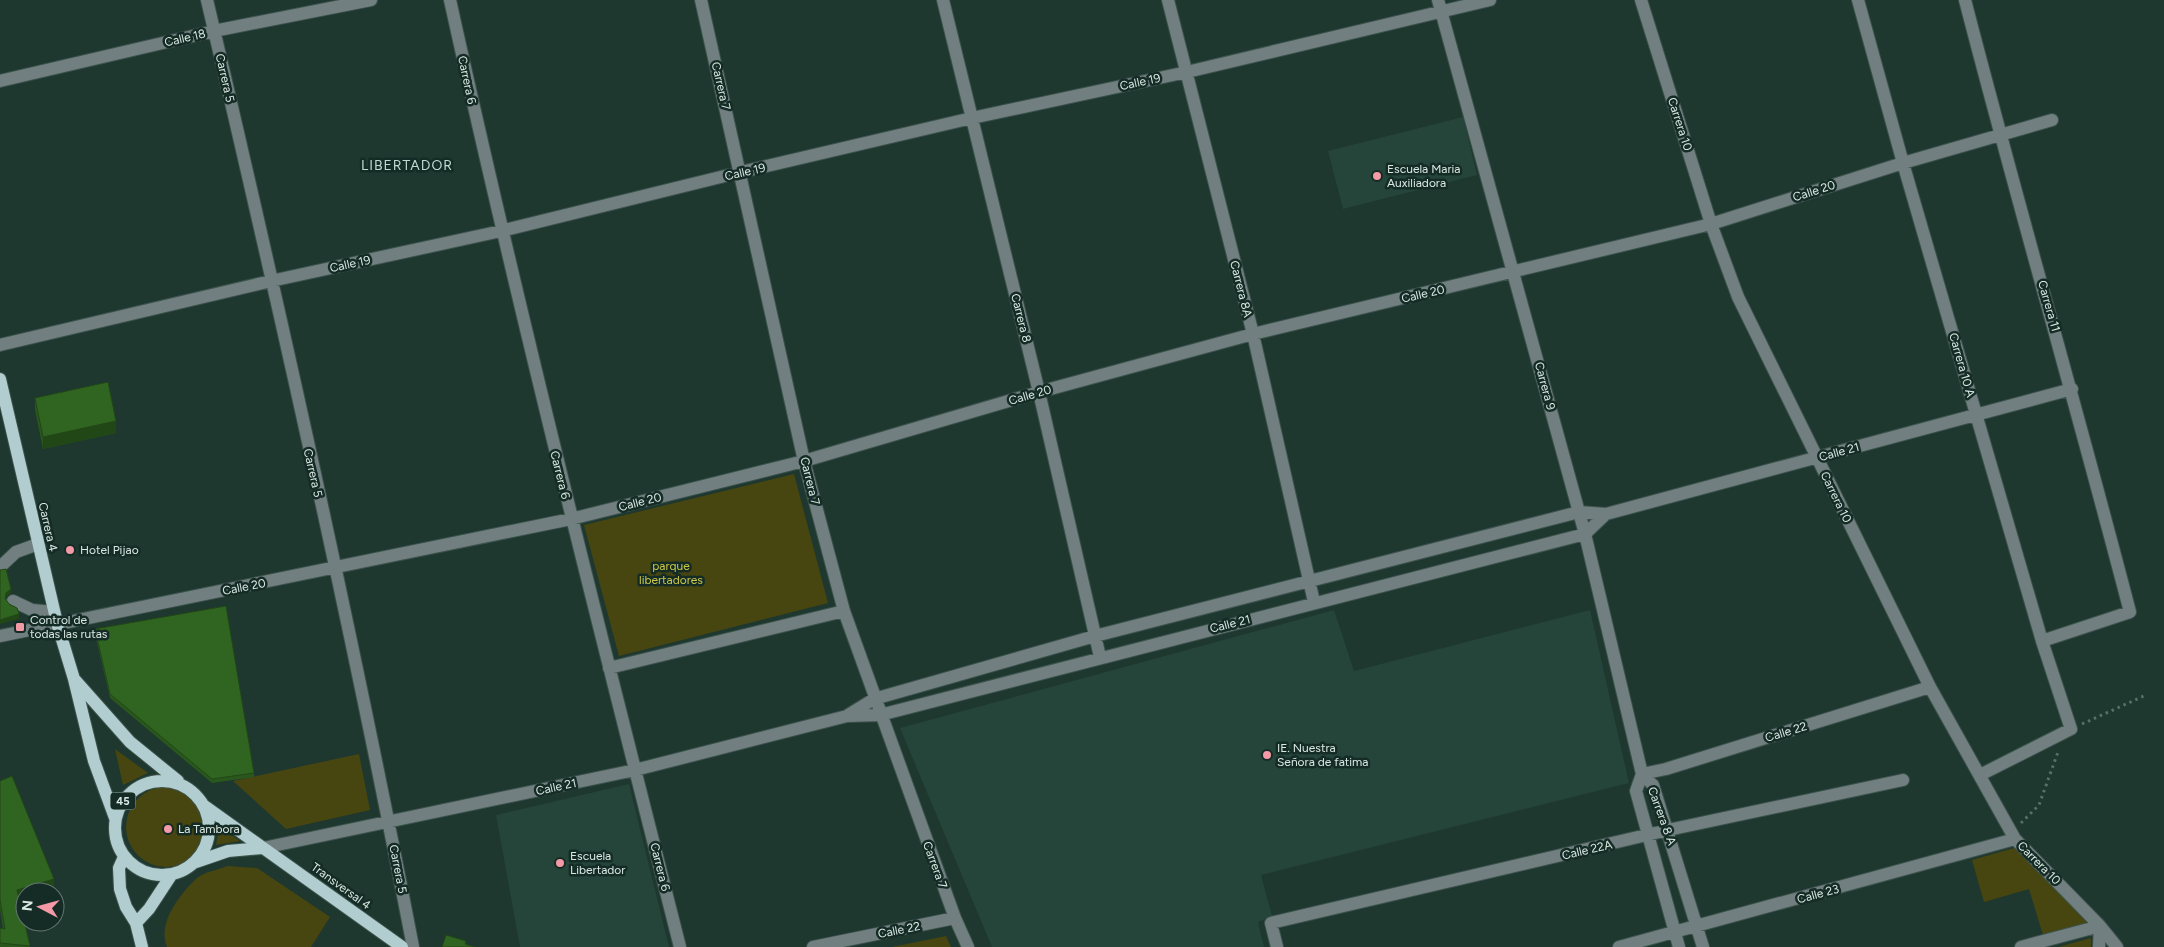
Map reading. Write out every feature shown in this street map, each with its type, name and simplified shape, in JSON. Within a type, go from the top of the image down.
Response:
[{"type":"main road","name":"Carrera 4","points":[[0,379],[55,618],[74,680],[94,761],[115,818]]},
{"type":"main road","name":"Carrera 4","points":[[74,680],[130,742],[184,786]]},
{"type":"main road","name":"45","points":[[124,857],[115,838],[115,818],[120,804],[142,784],[156,780],[170,781],[184,786],[203,805],[264,848]]},
{"type":"main road","points":[[193,864],[205,846],[208,836],[209,826],[203,805]]},
{"type":"main road","points":[[142,947],[136,923],[126,907],[120,889],[119,868],[124,857],[134,867],[145,873],[159,876],[172,874],[228,851],[264,848]]},
{"type":"main road","name":"Transversal 4","points":[[264,848],[402,947]]},
{"type":"main road","points":[[136,923],[149,909],[172,874]]},
{"type":"street","name":"Carrera 5","points":[[207,0],[335,569],[389,823],[413,947]]},
{"type":"street","name":"Calle 18","points":[[0,81],[214,31],[371,0]]},
{"type":"street","name":"Carrera 6","points":[[450,0],[501,232],[571,519],[680,947]]},
{"type":"street","name":"Carrera 7","points":[[701,0],[741,172],[804,461],[844,611],[874,699],[955,918],[968,947]]},
{"type":"street","name":"Carrera 8","points":[[943,0],[1039,392],[1100,657]]},
{"type":"street","name":"Carrera 8A","points":[[1168,0],[1188,72],[1253,334],[1314,602]]},
{"type":"street","name":"Carrera 9","points":[[1438,0],[1515,273],[1585,534],[1642,774]]},
{"type":"street","name":"Calle 19","points":[[0,345],[271,281],[501,232],[741,172],[972,118],[1188,72],[1490,0]]},
{"type":"street","name":"Carrera 10","points":[[1640,0],[1712,224],[1738,297],[1930,687],[2013,836],[2100,926],[2117,947]]},
{"type":"street","name":"Carrera 10 A","points":[[1858,0],[1903,163],[2042,641],[2071,729]]},
{"type":"street","name":"Carrera 11","points":[[1965,0],[2000,135],[2072,388],[2130,612],[2042,641]]},
{"type":"street","name":"Calle 20","points":[[7,630],[55,618],[335,569],[571,519],[804,461],[1039,392],[1253,334],[1515,273],[1712,224],[1903,163],[2052,120]]},
{"type":"street","name":"Calle 21","points":[[847,716],[874,699],[1095,636],[1579,512],[1606,514],[2072,388]]},
{"type":"street","name":"Calle 21","points":[[264,848],[635,770],[847,716],[880,714],[1585,534],[1606,514]]},
{"type":"street","points":[[0,567],[16,552],[38,544]]},
{"type":"street","points":[[13,601],[55,618]]},
{"type":"street","points":[[609,668],[844,611]]},
{"type":"street","name":"Calle 22","points":[[1642,774],[1676,766],[1930,687]]},
{"type":"street","points":[[1980,775],[2071,729]]},
{"type":"street","name":"Carrera 8 A","points":[[1679,947],[1636,791],[1642,774],[1653,785],[1703,947]]},
{"type":"street","name":"Calle 22A","points":[[1277,947],[1271,923],[1668,830],[1903,780]]},
{"type":"street","name":"Calle 23","points":[[1619,947],[1698,927],[2013,836]]},
{"type":"street","name":"Calle 22","points":[[813,947],[955,918]]},
{"type":"street","points":[[2021,947],[2100,926],[2099,947]]},
{"type":"path","points":[[2013,836],[2039,805],[2060,747],[2071,729],[2146,695]]},
{"type":"shaded area","points":[[1463,117],[1477,175],[1343,209],[1328,151]]},
{"type":"shaded area","name":"IE. Nuestra Señora de fatima","points":[[1334,610],[1354,671],[1590,610],[1629,783],[1261,875],[1272,916],[1258,922],[1264,947],[992,947],[900,728]]},
{"type":"shaded area","points":[[629,784],[669,947],[520,947],[496,815]]},
{"type":"green space","name":"parque libertadores","points":[[794,474],[828,603],[619,656],[584,525]]},
{"type":"green space","points":[[115,749],[148,773],[123,785]]},
{"type":"green space","points":[[359,754],[370,810],[286,829],[233,781]]},
{"type":"green space","points":[[166,787],[181,790],[194,799],[203,812],[206,827],[203,842],[194,855],[181,864],[166,867],[151,864],[138,855],[129,842],[126,827],[129,812],[138,799],[151,790]]},
{"type":"green space","points":[[219,827],[240,841],[216,845]]},
{"type":"green space","points":[[2014,848],[2090,922],[2043,935],[2029,889],[1984,902],[1972,860]]},
{"type":"green space","points":[[227,866],[257,868],[330,917],[311,947],[167,947],[165,928],[177,901],[197,878]]},
{"type":"green space","points":[[946,936],[951,947],[892,947]]},
{"type":"green space","points":[[2091,938],[2091,947],[2058,947]]},
{"type":"building","points":[[108,382],[116,421],[43,437],[35,398]]},
{"type":"building","points":[[6,569],[11,589],[6,593],[5,598],[9,604],[17,608],[19,614],[0,620],[0,570]]},
{"type":"building","points":[[226,606],[254,773],[212,779],[110,694],[95,629]]},
{"type":"building","points":[[12,776],[54,879],[44,882],[15,882],[15,932],[27,932],[30,946],[0,943],[0,928],[5,929],[0,900],[0,781]]},
{"type":"building","points":[[446,935],[466,941],[465,944],[475,947],[442,947]]},
{"type":"place","name":"Escuela Maria Auxiliadora","points":[[1377,176]]},
{"type":"place","name":"Hotel Pijao","points":[[70,550]]},
{"type":"place","name":"Control de todas las rutas","points":[[20,627]]},
{"type":"place","name":"IE. Nuestra Señora de fatima","points":[[1267,755]]},
{"type":"place","name":"La Tambora","points":[[168,829]]},
{"type":"place","name":"Escuela Libertador","points":[[560,863]]},
{"type":"district","name":"LIBERTADOR","points":[[407,165]]}]
